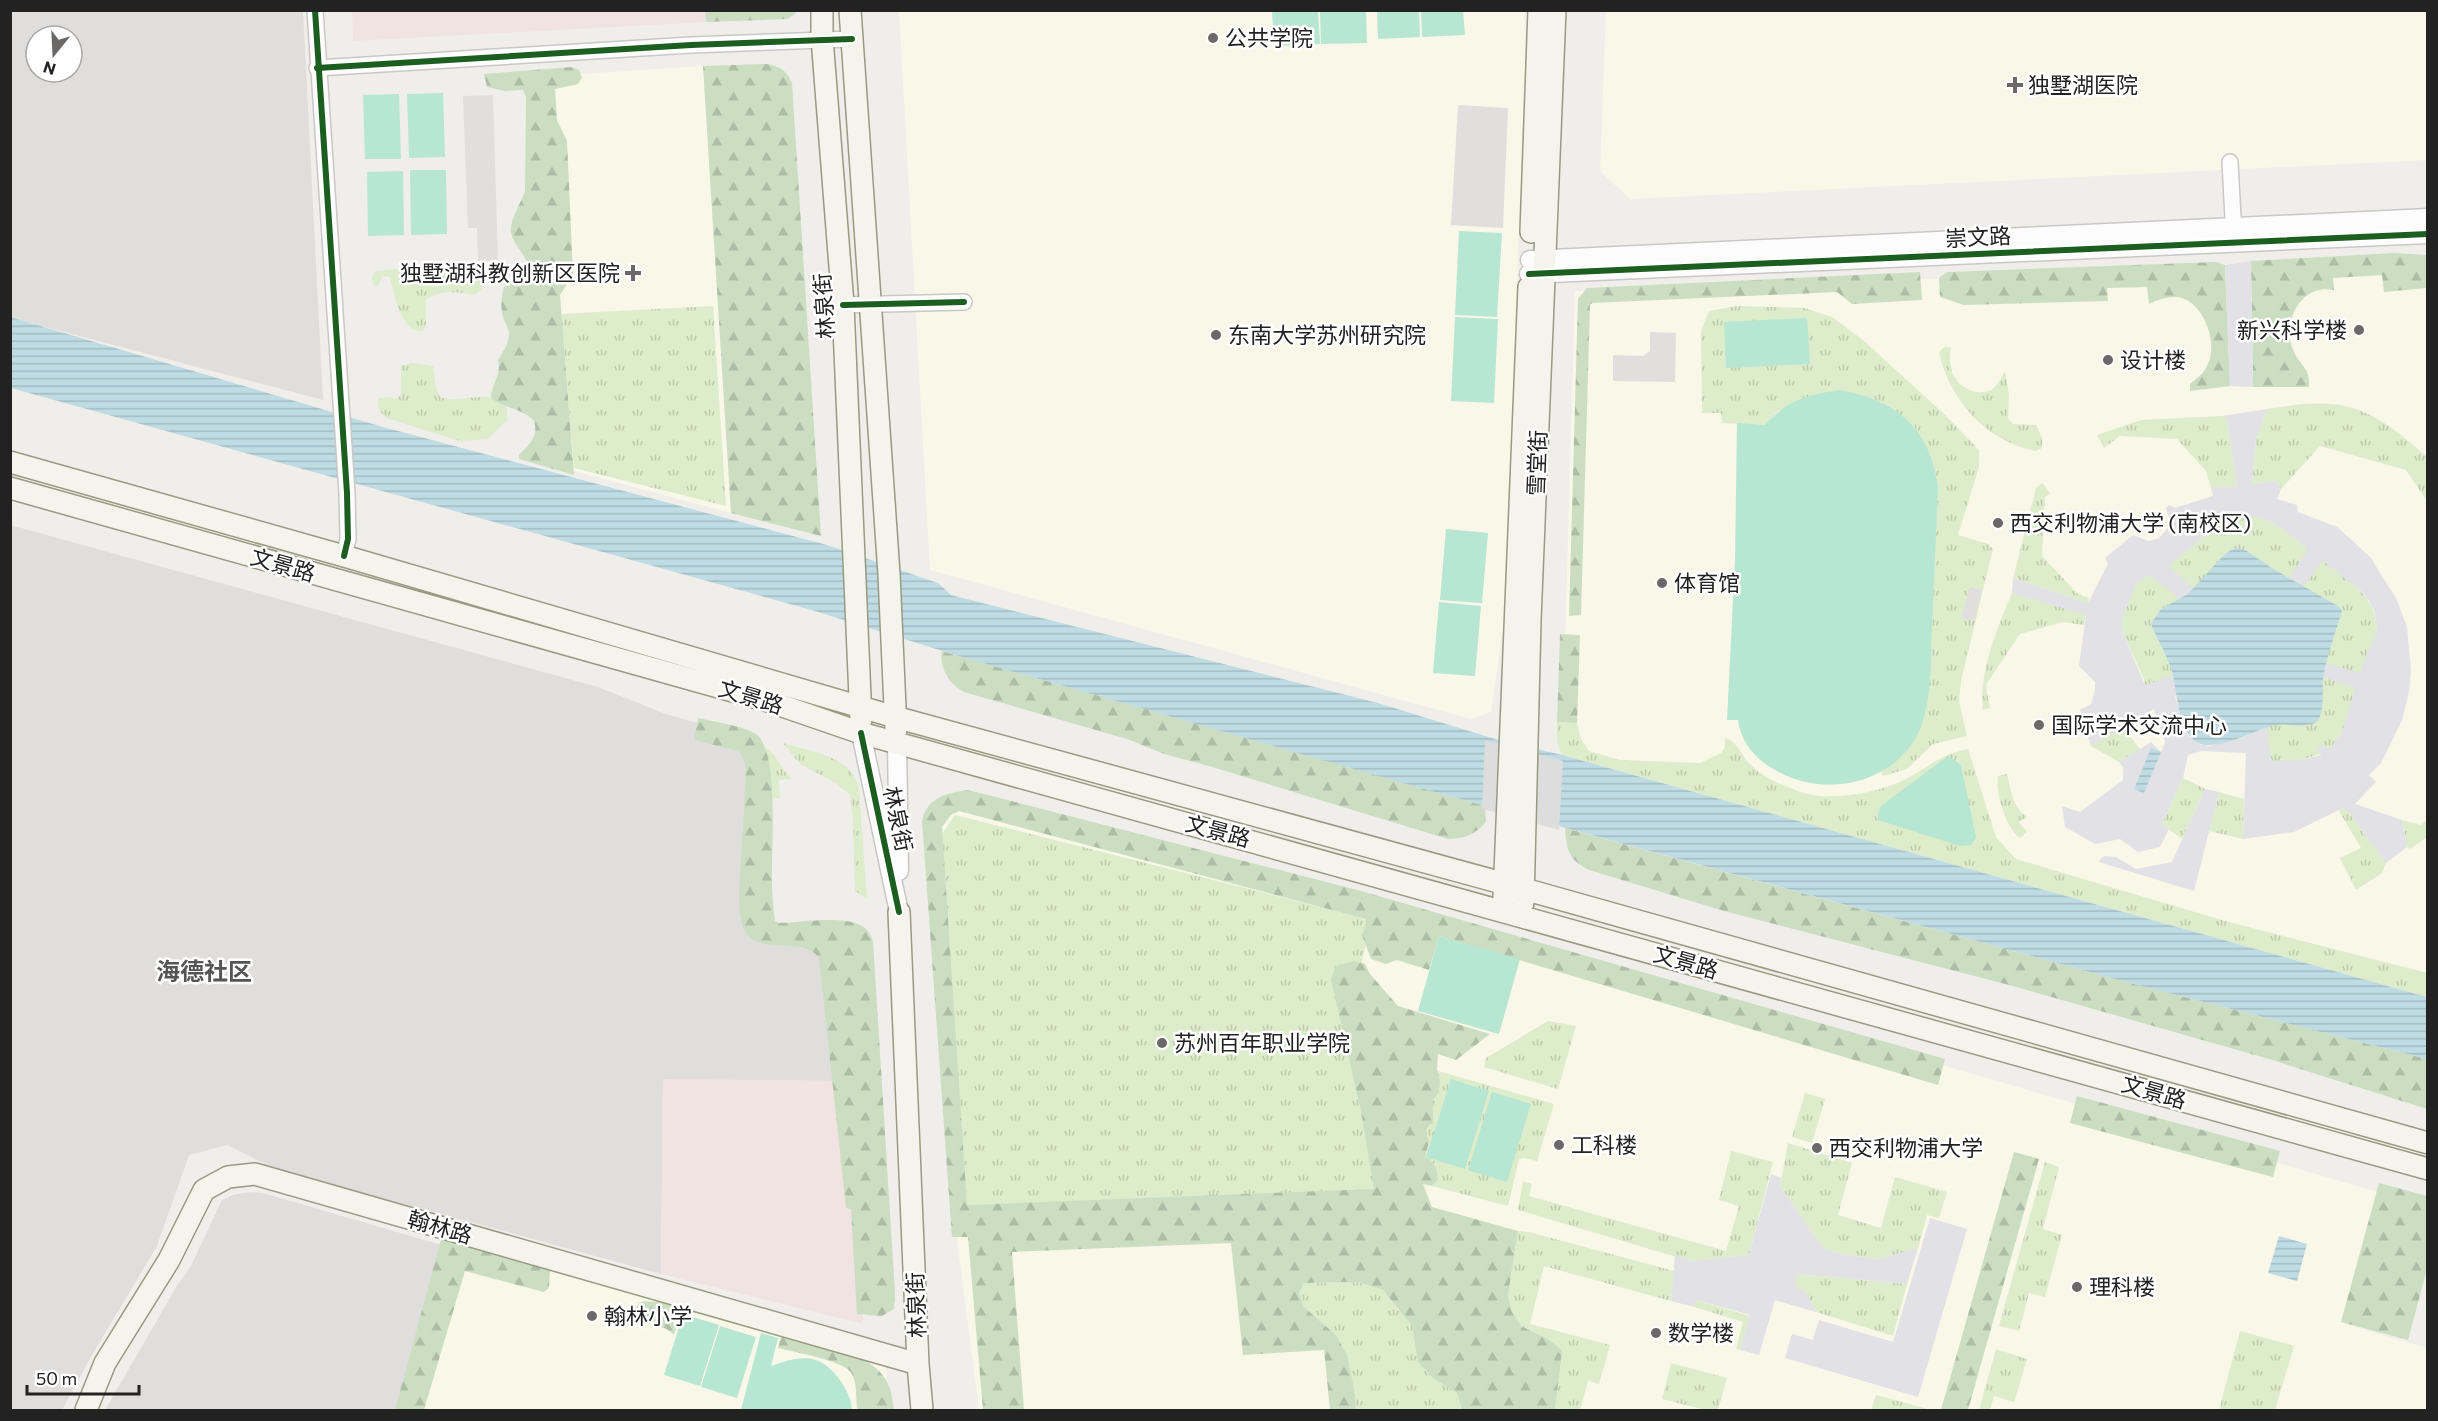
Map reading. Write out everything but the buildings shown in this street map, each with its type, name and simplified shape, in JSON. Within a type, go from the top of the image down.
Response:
[{"type":"main road","name":"林泉街","points":[[822,10],[822,38],[843,305],[861,733]]},
{"type":"main road","name":"林泉街","points":[[850,10],[889,574],[897,743]]},
{"type":"main road","name":"雪堂街","points":[[1537,267],[1539,10]]},
{"type":"main road","name":"雪堂街","points":[[1513,913],[1537,267],[1555,10]]},
{"type":"main road","name":"文景路","points":[[10,462],[344,556],[895,717],[1514,887],[2427,1143]]},
{"type":"main road","name":"文景路","points":[[10,488],[756,698],[861,733],[2427,1169]]},
{"type":"main road","name":"林泉街","points":[[899,912],[918,1364],[922,1410]]},
{"type":"main road","name":"翰林路","points":[[86,1410],[105,1363],[169,1260],[204,1190],[228,1177],[255,1174],[918,1364]]},
{"type":"street","points":[[315,10],[340,420],[347,493],[348,539],[344,556]]},
{"type":"street","points":[[317,68],[822,38],[852,39]]},
{"type":"street","points":[[2230,167],[2234,236]]},
{"type":"street","name":"崇文路","points":[[2234,236],[2427,218]]},
{"type":"street","name":"崇文路","points":[[1537,267],[2234,236],[2427,234]]},
{"type":"street","points":[[843,305],[964,302]]},
{"type":"street","name":"林泉街","points":[[861,733],[899,912]]},
{"type":"street","name":"林泉街","points":[[897,743],[899,912]]},
{"type":"shaded area","points":[[705,10],[706,22],[353,41],[352,11]]},
{"type":"shaded area","points":[[10,11],[303,11],[323,400],[11,318]]},
{"type":"shaded area","name":"东南大学苏州研究院","points":[[899,11],[1525,11],[1525,66],[1505,614],[1491,712],[1471,719],[930,570]]},
{"type":"shaded area","name":"独墅湖医院","points":[[1606,11],[2427,11],[2427,160],[1630,199],[1600,171]]},
{"type":"shaded area","name":"独墅湖科教创新区医院","points":[[703,66],[731,513],[563,468],[535,77]]},
{"type":"shaded area","points":[[493,95],[498,260],[478,261],[477,228],[468,228],[463,96]]},
{"type":"shaded area","points":[[1458,105],[1508,108],[1503,228],[1451,225]]},
{"type":"shaded area","points":[[2251,261],[2253,387],[2230,386],[2225,265]]},
{"type":"shaded area","name":"西交利物浦大学 (南校区)","points":[[2427,262],[2427,997],[1562,755],[1575,291]]},
{"type":"shaded area","points":[[1650,332],[1676,333],[1675,382],[1613,381],[1613,355],[1643,356],[1650,351]]},
{"type":"shaded area","points":[[2267,409],[2256,440],[2252,484],[2276,481],[2281,489],[2277,499],[2297,505],[2298,512],[2337,527],[2355,543],[2371,558],[2396,598],[2407,627],[2411,670],[2409,692],[2402,720],[2381,763],[2369,775],[2376,782],[2355,804],[2402,820],[2407,847],[2386,863],[2347,810],[2343,808],[2294,832],[2243,839],[2246,753],[2201,751],[2188,755],[2183,778],[2162,824],[2169,829],[2160,847],[2138,852],[2120,839],[2095,844],[2065,827],[2062,806],[2080,812],[2123,780],[2123,767],[2119,762],[2151,742],[2161,752],[2165,742],[2154,709],[2091,746],[2080,710],[2091,704],[2095,690],[2095,682],[2079,666],[2086,615],[2012,593],[2013,578],[2088,603],[2108,564],[2105,558],[2133,535],[2149,541],[2159,538],[2167,529],[2169,518],[2166,508],[2169,505],[2175,508],[2213,496],[2211,488],[2237,486],[2227,419],[2222,416]],"holes":[[[2245,515],[2265,519],[2308,549],[2290,577],[2199,594],[2169,566],[2208,533],[2234,516]],[[2323,561],[2361,591],[2369,601],[2375,613],[2377,630],[2360,673],[2305,657],[2299,592]],[[2149,575],[2205,618],[2173,675],[2145,685],[2122,631],[2122,617],[2137,583]],[[2306,671],[2355,688],[2343,730],[2329,751],[2324,744],[2317,748],[2321,755],[2301,760],[2272,761],[2268,727]],[[2175,696],[2248,701],[2246,737],[2209,746],[2199,744],[2189,737]]]},
{"type":"shaded area","points":[[10,525],[598,687],[666,714],[761,741],[766,928],[842,926],[852,1081],[663,1080],[661,1274],[276,1169],[227,1145],[189,1155],[157,1246],[62,1410],[11,1410]]},
{"type":"shaded area","points":[[1970,587],[1982,590],[1974,621],[1961,618]]},
{"type":"shaded area","points":[[2205,789],[2219,792],[2194,891],[2099,862],[2105,856],[2116,857],[2136,869],[2172,862]]},
{"type":"shaded area","points":[[959,791],[1396,906],[2388,1195],[2352,1326],[2427,1348],[2427,1410],[979,1410],[954,1217],[925,815]]},
{"type":"shaded area","points":[[663,1079],[852,1081],[863,1324],[661,1274]]},
{"type":"shaded area","points":[[1771,1174],[1781,1178],[1780,1186],[1823,1248],[1841,1254],[1879,1259],[1918,1248],[1907,1284],[1796,1274],[1796,1287],[1806,1292],[1816,1312],[1775,1300],[1759,1355],[1740,1350],[1750,1315],[1697,1300],[1694,1307],[1671,1301],[1675,1255],[1690,1261],[1749,1255]]},
{"type":"shaded area","points":[[249,1192],[263,1193],[452,1248],[410,1410],[105,1410],[178,1284],[190,1268],[222,1200]]},
{"type":"shaded area","points":[[1930,1218],[1967,1229],[1918,1397],[1785,1358],[1792,1334],[1813,1340],[1819,1320],[1893,1342]]},
{"type":"shaded area","name":"翰林小学","points":[[456,1231],[885,1354],[889,1410],[410,1410]]},
{"type":"green space","points":[[705,10],[798,11],[788,19],[706,22]]},
{"type":"green space","points":[[1272,11],[1318,11],[1320,44],[1274,46]]},
{"type":"green space","points":[[1320,11],[1366,11],[1367,43],[1321,44]]},
{"type":"green space","points":[[1377,11],[1419,11],[1420,37],[1378,39]]},
{"type":"green space","points":[[1421,11],[1463,11],[1465,35],[1422,37]]},
{"type":"green space","points":[[766,64],[782,69],[792,83],[821,536],[731,513],[703,66]]},
{"type":"green space","points":[[571,67],[579,70],[582,78],[578,84],[555,89],[557,120],[567,141],[573,275],[560,295],[574,475],[519,459],[519,455],[534,436],[534,421],[524,413],[491,398],[499,370],[498,360],[509,337],[501,303],[504,287],[522,278],[528,264],[511,233],[513,218],[525,191],[526,97],[523,90],[505,91],[487,87],[484,74]]},
{"type":"green space","points":[[443,93],[445,157],[409,158],[407,94]]},
{"type":"green space","points":[[399,94],[401,159],[365,159],[363,95]]},
{"type":"green space","points":[[410,170],[446,170],[447,234],[411,235]]},
{"type":"green space","points":[[403,171],[404,235],[368,236],[367,172]]},
{"type":"green space","points":[[1459,231],[1502,233],[1497,317],[1455,315]]},
{"type":"green space","points":[[2394,253],[2427,255],[2427,288],[2384,292],[2382,275],[2333,278],[2334,290],[2318,290],[2307,295],[2295,310],[2290,324],[2292,347],[2307,372],[2309,387],[2253,387],[2251,261]]},
{"type":"green space","points":[[2216,262],[2225,265],[2230,386],[2190,391],[2190,384],[2204,371],[2211,354],[2207,325],[2197,308],[2185,299],[2170,297],[2149,304],[2147,287],[2107,288],[2108,301],[1964,305],[1940,297],[1939,278],[1947,272]]},
{"type":"green space","points":[[462,266],[480,268],[476,275],[483,282],[481,290],[474,295],[456,292],[438,294],[426,300],[426,324],[423,331],[409,326],[399,311],[390,277],[382,276],[378,286],[373,284],[372,278],[375,271],[411,268],[445,269]]},
{"type":"green space","points":[[1920,272],[1922,300],[1852,304],[1837,292],[1592,303],[1590,305],[1581,615],[1569,616],[1578,299],[1587,288]]},
{"type":"green space","points":[[713,306],[726,506],[574,468],[561,314]]},
{"type":"green space","points":[[1737,306],[1804,308],[1832,317],[1863,340],[1944,414],[1979,450],[1979,467],[1958,535],[1988,544],[1993,549],[1961,681],[1959,701],[1967,736],[1933,744],[1907,769],[1883,776],[1881,772],[1902,756],[1930,456],[1914,426],[1779,410],[1765,425],[1722,423],[1721,413],[1702,413],[1701,331],[1709,311]]},
{"type":"green space","points":[[1455,317],[1498,319],[1494,403],[1451,401]]},
{"type":"green space","points":[[1807,318],[1810,364],[1726,368],[1724,322]]},
{"type":"green space","points":[[1944,347],[1951,347],[1951,369],[1957,381],[1968,389],[1986,392],[1994,388],[2005,371],[2009,395],[2008,418],[2013,424],[2036,425],[2042,438],[2042,448],[2036,451],[2018,446],[2001,438],[1972,416],[1951,386],[1944,369],[1939,352]]},
{"type":"green space","points":[[411,363],[433,366],[436,388],[440,397],[491,398],[507,407],[507,420],[488,439],[459,441],[387,418],[380,410],[378,398],[396,399],[401,395],[401,366]]},
{"type":"green space","points":[[1839,390],[1877,401],[1893,409],[1907,420],[1927,448],[1934,466],[1938,487],[1930,680],[1927,706],[1919,731],[1910,747],[1883,771],[1849,783],[1831,785],[1795,779],[1775,770],[1750,750],[1740,731],[1738,720],[1727,720],[1735,561],[1737,423],[1765,425],[1782,409],[1798,400]]},
{"type":"green space","points":[[2302,404],[2334,404],[2357,409],[2399,433],[2427,457],[2427,501],[2406,470],[2320,446],[2281,489],[2276,481],[2252,484],[2256,440],[2267,409]]},
{"type":"green space","points":[[2222,416],[2227,418],[2237,486],[2211,488],[2206,471],[2177,439],[2120,436],[2104,448],[2097,435],[2141,420]]},
{"type":"green space","points":[[2042,483],[2050,493],[2045,497],[2042,556],[2078,594],[2089,598],[2088,603],[2013,578],[2036,488]]},
{"type":"green space","points":[[2245,515],[2265,519],[2278,526],[2344,577],[2367,599],[2376,618],[2377,630],[2343,730],[2329,751],[2301,760],[2246,761],[2246,737],[2215,743],[2197,741],[2186,727],[2176,696],[2159,707],[2146,693],[2144,679],[2122,631],[2122,617],[2137,583],[2145,576],[2169,565],[2208,533],[2234,516]]},
{"type":"green space","points":[[1446,529],[1488,533],[1482,603],[1440,600]]},
{"type":"green space","points":[[2012,593],[2086,614],[2084,625],[2063,622],[2020,634],[1987,683],[1990,708],[1983,710],[1983,681],[1986,666],[1995,635]]},
{"type":"green space","points":[[1439,602],[1481,606],[1475,676],[1433,673]]},
{"type":"green space","points":[[1560,634],[1580,635],[1577,723],[1557,722]]},
{"type":"green space","points":[[942,651],[1485,806],[1486,822],[1469,835],[1448,839],[1164,754],[1127,739],[964,692],[946,675],[941,657]]},
{"type":"green space","points":[[698,718],[751,731],[764,744],[773,802],[772,884],[775,921],[779,923],[845,921],[862,926],[873,941],[895,1293],[894,1309],[882,1316],[857,1314],[851,1209],[846,1208],[819,958],[808,949],[801,947],[758,942],[744,931],[739,894],[746,768],[742,755],[738,751],[694,740]]},
{"type":"green space","points":[[1557,722],[1577,723],[1581,739],[1589,751],[1620,760],[1700,763],[1721,753],[1725,747],[1725,738],[1733,742],[1750,764],[1766,777],[1810,795],[1823,796],[1852,795],[1895,784],[1942,758],[1968,749],[1996,837],[2016,859],[2225,921],[2427,973],[2427,997],[1562,755],[1557,742]]},
{"type":"green space","points":[[2123,727],[2140,749],[2119,762],[2091,746]]},
{"type":"green space","points":[[783,743],[828,756],[848,768],[855,777],[859,788],[867,899],[855,891],[850,795],[836,783],[800,764]]},
{"type":"green space","points":[[765,748],[773,754],[793,779],[779,780],[780,798],[773,798]]},
{"type":"green space","points":[[1948,756],[1961,765],[1976,838],[1971,845],[1960,846],[1878,820],[1881,806]]},
{"type":"green space","points":[[2007,774],[2015,803],[2027,817],[2019,822],[2027,832],[2020,838],[2006,819],[1998,791],[1998,776]]},
{"type":"green space","points":[[2183,778],[2205,789],[2182,839],[2162,824]]},
{"type":"green space","points":[[968,790],[1361,891],[1945,1059],[1938,1085],[1439,936],[1429,970],[1397,960],[1386,964],[1371,959],[1362,935],[1366,919],[959,811],[951,815],[942,827],[967,1205],[1374,1189],[1361,1111],[1331,979],[1336,966],[1354,961],[1365,964],[1370,974],[1398,1006],[1490,1034],[1456,1060],[1438,1054],[1439,1092],[1433,1100],[1433,1124],[1429,1125],[1426,1131],[1429,1142],[1425,1157],[1435,1166],[1438,1180],[1432,1186],[1423,1184],[1432,1207],[1518,1231],[1508,1295],[1512,1312],[1521,1326],[1548,1339],[1562,1350],[1555,1410],[1462,1410],[1457,1393],[1434,1379],[1418,1362],[1412,1326],[1383,1290],[1358,1282],[1304,1283],[1299,1293],[1304,1307],[1336,1335],[1347,1355],[1355,1394],[1356,1410],[1330,1410],[1324,1350],[1243,1355],[1231,1243],[1012,1252],[1024,1410],[983,1410],[968,1237],[952,1237],[922,821],[928,806],[933,801],[946,795]]},
{"type":"green space","points":[[2219,792],[2244,799],[2243,839],[2209,831]]},
{"type":"green space","points":[[2343,808],[2347,810],[2386,863],[2382,873],[2356,890],[2340,858],[2361,848],[2339,811]]},
{"type":"green space","points":[[955,815],[1372,920],[1359,973],[1384,1191],[967,1205],[933,847]]},
{"type":"green space","points":[[2427,819],[2427,837],[2410,849],[2407,847],[2402,820],[2421,825]]},
{"type":"green space","points":[[1565,828],[2130,983],[2427,1059],[2427,1109],[2269,1059],[2009,985],[1724,911],[1589,870],[1570,854]]},
{"type":"green space","points":[[1439,936],[1520,959],[1499,1034],[1418,1011]]},
{"type":"green space","points":[[1548,1021],[1576,1026],[1558,1089],[1484,1067],[1486,1058]]},
{"type":"green space","points":[[1438,1071],[1554,1104],[1537,1161],[1519,1159],[1508,1206],[1432,1186],[1438,1180],[1438,1176],[1434,1164],[1425,1158],[1429,1142],[1426,1132],[1429,1125],[1433,1124],[1433,1100],[1440,1080]]},
{"type":"green space","points":[[1451,1079],[1489,1091],[1465,1169],[1426,1157]]},
{"type":"green space","points":[[1492,1092],[1531,1104],[1507,1182],[1468,1170]]},
{"type":"green space","points":[[1805,1093],[1825,1099],[1812,1143],[1792,1137]]},
{"type":"green space","points":[[2077,1096],[2280,1151],[2273,1177],[2070,1123]]},
{"type":"green space","points":[[1788,1143],[1852,1163],[1838,1215],[1881,1228],[1895,1177],[1947,1192],[1939,1218],[1927,1215],[1918,1248],[1879,1259],[1841,1254],[1823,1248],[1780,1186]]},
{"type":"green space","points":[[1731,1151],[1773,1162],[1749,1255],[1690,1261],[1518,1210],[1523,1181],[1532,1184],[1529,1196],[1726,1251],[1739,1206],[1719,1200]]},
{"type":"green space","points":[[2014,1152],[2039,1159],[1968,1410],[1941,1410]]},
{"type":"green space","points":[[2045,1162],[2059,1167],[2043,1229],[2062,1235],[2045,1297],[2029,1293],[2019,1331],[1999,1326]]},
{"type":"green space","points":[[2379,1183],[2427,1196],[2427,1269],[2408,1340],[2341,1322]]},
{"type":"green space","points":[[1518,1231],[1674,1271],[1671,1301],[1544,1266],[1530,1324],[1610,1345],[1599,1384],[1588,1381],[1580,1410],[1555,1410],[1561,1350],[1548,1339],[1521,1326],[1512,1312],[1508,1295]]},
{"type":"green space","points":[[443,1232],[550,1266],[549,1288],[544,1292],[465,1271],[424,1410],[395,1410]]},
{"type":"green space","points":[[1796,1274],[1907,1284],[1893,1336],[1816,1312],[1806,1292],[1796,1287]]},
{"type":"green space","points":[[1359,1282],[1383,1290],[1412,1326],[1418,1362],[1434,1379],[1457,1393],[1462,1410],[1356,1410],[1355,1394],[1336,1335],[1304,1307],[1299,1293],[1304,1283]]},
{"type":"green space","points":[[658,1294],[851,1352],[870,1363],[887,1381],[894,1410],[857,1410],[855,1382],[848,1369],[819,1358],[778,1348],[781,1337],[681,1309],[674,1335],[662,1327],[641,1322],[635,1315],[636,1308],[645,1301],[657,1302]]},
{"type":"green space","points":[[1696,1300],[1750,1316],[1740,1350],[1736,1349],[1743,1322],[1694,1307]]},
{"type":"green space","points":[[683,1314],[719,1325],[700,1386],[664,1375]]},
{"type":"green space","points":[[720,1326],[756,1337],[737,1398],[701,1387]]},
{"type":"green space","points":[[2240,1331],[2294,1346],[2275,1410],[2219,1410]]},
{"type":"green space","points":[[761,1333],[778,1338],[771,1366],[802,1358],[819,1361],[835,1373],[842,1383],[849,1396],[852,1410],[741,1410]]},
{"type":"green space","points":[[1996,1349],[2027,1359],[2014,1402],[1994,1396],[1990,1410],[1979,1410]]},
{"type":"green space","points":[[1671,1363],[1727,1378],[1718,1410],[1706,1410],[1662,1399]]},
{"type":"green space","points":[[1876,1395],[1928,1409],[1928,1410],[1871,1410]]},
{"type":"water","points":[[10,317],[383,427],[827,545],[938,583],[951,595],[1378,703],[1498,740],[1562,755],[2427,997],[2427,1059],[2130,983],[1431,791],[952,654],[815,611],[11,388]]},
{"type":"water","points":[[2238,548],[2247,551],[2342,610],[2324,670],[2322,707],[2317,722],[2305,725],[2274,725],[2230,741],[2206,745],[2190,736],[2185,727],[2171,669],[2151,624],[2161,609],[2188,594],[2222,557]]},
{"type":"water","points":[[2151,748],[2161,752],[2144,793],[2134,789]]},
{"type":"water","points":[[2279,1236],[2307,1244],[2297,1281],[2268,1273]]},
{"type":"pier","points":[[1485,740],[1563,761],[1559,830],[1482,809]]},
{"type":"cycle path","points":[[315,10],[347,493],[348,539],[344,556]]},
{"type":"cycle path","points":[[317,68],[691,45],[852,39]]},
{"type":"cycle path","points":[[1529,274],[2428,234]]},
{"type":"cycle path","points":[[843,305],[964,302]]},
{"type":"cycle path","points":[[861,733],[899,912]]},
{"type":"place","name":"公共学院","points":[[1213,38]]},
{"type":"place","name":"独墅湖医院","points":[[2015,85]]},
{"type":"place","name":"独墅湖科教创新区医院","points":[[633,273]]},
{"type":"place","name":"新兴科学楼","points":[[2359,330]]},
{"type":"place","name":"东南大学苏州研究院","points":[[1216,335]]},
{"type":"place","name":"设计楼","points":[[2108,360]]},
{"type":"place","name":"西交利物浦大学 (南校区)","points":[[1998,523]]},
{"type":"place","name":"体育馆","points":[[1662,583]]},
{"type":"place","name":"国际学术交流中心","points":[[2039,725]]},
{"type":"place","name":"苏州百年职业学院","points":[[1162,1043]]},
{"type":"place","name":"工科楼","points":[[1559,1145]]},
{"type":"place","name":"西交利物浦大学","points":[[1817,1148]]},
{"type":"place","name":"理科楼","points":[[2077,1287]]},
{"type":"place","name":"翰林小学","points":[[592,1316]]},
{"type":"place","name":"数学楼","points":[[1656,1333]]},
{"type":"district","name":"海德社区","points":[[204,972]]}]
